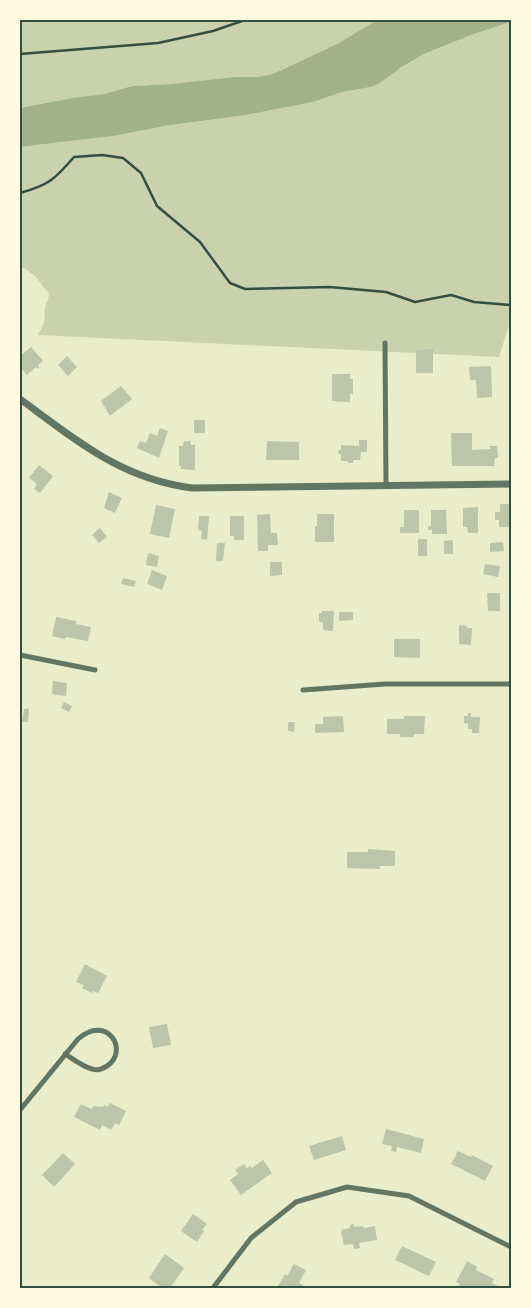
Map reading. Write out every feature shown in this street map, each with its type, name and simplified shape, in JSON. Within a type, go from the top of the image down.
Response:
[{"type":"street","points":[[385,343],[386,486]]},
{"type":"street","points":[[20,399],[96,454],[128,471],[167,484],[192,488],[511,484]]},
{"type":"street","points":[[20,655],[95,670]]},
{"type":"street","points":[[303,690],[385,684],[511,684]]},
{"type":"street","points":[[20,1110],[65,1054],[86,1032],[97,1029],[108,1032],[114,1040],[117,1050],[114,1060],[108,1066],[98,1070],[90,1069],[65,1054]]},
{"type":"street","points":[[213,1288],[252,1238],[296,1202],[347,1187],[409,1196],[511,1246]]},
{"type":"path","points":[[20,54],[158,43],[213,32],[245,20]]},
{"type":"path","points":[[20,193],[42,187],[56,178],[74,157],[102,155],[123,158],[141,173],[157,206],[200,242],[230,283],[245,289],[330,287],[386,292],[415,302],[451,295],[474,302],[511,305]]},
{"type":"shaded area","points":[[20,20],[377,20],[339,43],[273,74],[258,77],[234,77],[132,86],[104,94],[20,108]]},
{"type":"shaded area","points":[[377,20],[511,20],[511,22],[471,35],[424,54],[371,87],[342,92],[313,102],[246,115],[171,125],[113,136],[20,147],[20,108],[104,94],[132,86],[234,77],[258,77],[273,74],[339,43]]},
{"type":"shaded area","points":[[511,22],[511,319],[499,357],[38,335],[44,323],[45,307],[49,294],[36,277],[20,267],[20,147],[113,136],[171,125],[246,115],[313,102],[342,92],[371,87],[424,54],[471,35]]},
{"type":"building","points":[[31,347],[43,361],[38,365],[38,369],[36,367],[27,375],[20,367],[20,356]]},
{"type":"building","points":[[433,349],[433,373],[416,373],[416,350]]},
{"type":"building","points":[[67,356],[77,367],[68,376],[58,365]]},
{"type":"building","points":[[491,366],[492,397],[477,398],[476,380],[470,380],[469,367]]},
{"type":"building","points":[[332,374],[350,374],[350,379],[353,379],[353,394],[350,394],[350,402],[332,401]]},
{"type":"building","points":[[121,386],[132,399],[110,416],[101,401]]},
{"type":"building","points":[[194,420],[205,420],[205,433],[194,433]]},
{"type":"building","points":[[160,428],[168,431],[159,458],[137,448],[140,441],[146,443],[150,433],[157,436]]},
{"type":"building","points":[[451,433],[472,433],[472,450],[490,449],[490,446],[497,446],[498,458],[495,458],[494,466],[452,466]]},
{"type":"building","points":[[359,440],[367,440],[367,452],[361,452],[360,460],[353,460],[353,463],[341,461],[341,454],[338,454],[339,450],[341,450],[341,445],[359,446]]},
{"type":"building","points":[[184,441],[191,441],[191,445],[195,445],[195,470],[181,469],[181,466],[179,466],[179,446],[183,446]]},
{"type":"building","points":[[267,441],[299,442],[299,460],[266,460]]},
{"type":"building","points":[[39,465],[53,476],[40,493],[34,489],[37,484],[29,478]]},
{"type":"building","points":[[109,492],[122,498],[115,513],[104,508]]},
{"type":"building","points":[[500,504],[511,504],[511,527],[499,527],[499,520],[495,520],[495,512],[500,512]]},
{"type":"building","points":[[156,505],[175,509],[169,538],[150,534]]},
{"type":"building","points":[[478,507],[478,533],[468,533],[467,527],[463,527],[463,508]]},
{"type":"building","points":[[404,510],[419,510],[419,533],[400,533],[400,527],[404,527]]},
{"type":"building","points":[[431,510],[446,510],[447,534],[432,534],[432,530],[428,530],[428,526],[431,526]]},
{"type":"building","points":[[270,514],[271,533],[277,533],[278,545],[268,545],[268,551],[258,551],[257,515]]},
{"type":"building","points":[[317,514],[334,514],[334,542],[315,542]]},
{"type":"building","points":[[199,516],[209,516],[207,540],[201,539],[202,531],[198,530]]},
{"type":"building","points":[[230,516],[244,516],[244,540],[234,540],[234,536],[230,536]]},
{"type":"building","points":[[100,528],[107,537],[99,543],[92,535]]},
{"type":"building","points":[[418,539],[427,539],[427,556],[418,556]]},
{"type":"building","points":[[453,540],[453,554],[444,554],[444,541]]},
{"type":"building","points":[[503,542],[504,551],[490,552],[490,543]]},
{"type":"building","points":[[217,543],[225,543],[223,561],[216,561]]},
{"type":"building","points":[[148,553],[159,556],[157,567],[146,565]]},
{"type":"building","points":[[270,562],[282,562],[282,575],[270,576]]},
{"type":"building","points":[[485,564],[500,566],[498,577],[483,574]]},
{"type":"building","points":[[152,570],[167,576],[162,590],[147,584]]},
{"type":"building","points":[[123,578],[136,581],[134,587],[121,584]]},
{"type":"building","points":[[487,593],[500,593],[500,611],[488,611]]},
{"type":"building","points":[[322,611],[334,611],[333,631],[323,630],[323,622],[319,622],[319,613],[322,613]]},
{"type":"building","points":[[339,612],[353,612],[353,620],[339,621]]},
{"type":"building","points":[[56,617],[76,621],[76,624],[91,627],[88,641],[52,636]]},
{"type":"building","points":[[459,625],[472,628],[471,645],[459,644]]},
{"type":"building","points":[[394,639],[420,639],[420,658],[394,657]]},
{"type":"building","points":[[53,681],[67,683],[66,696],[52,694]]},
{"type":"building","points":[[64,702],[72,706],[69,712],[61,708]]},
{"type":"building","points":[[24,709],[29,709],[28,722],[22,722]]},
{"type":"building","points":[[468,713],[471,713],[471,717],[480,717],[479,733],[472,733],[472,729],[468,729],[468,723],[464,723],[464,716],[468,716]]},
{"type":"building","points":[[343,716],[344,732],[315,733],[315,724],[323,724],[323,717]]},
{"type":"building","points":[[404,716],[425,716],[424,734],[414,734],[414,737],[400,737],[400,734],[387,734],[387,719],[404,719]]},
{"type":"building","points":[[288,722],[295,722],[294,732],[288,731]]},
{"type":"building","points":[[368,849],[395,851],[395,866],[380,866],[380,869],[347,868],[347,852],[368,852]]},
{"type":"building","points":[[85,964],[107,976],[98,993],[93,991],[92,993],[82,988],[84,985],[76,982]]},
{"type":"building","points":[[167,1024],[171,1045],[153,1048],[149,1027]]},
{"type":"building","points":[[110,1103],[126,1111],[119,1125],[115,1123],[111,1130],[102,1125],[100,1130],[74,1117],[81,1104],[92,1109],[93,1106],[103,1107],[104,1105],[108,1107]]},
{"type":"building","points":[[386,1129],[424,1139],[421,1153],[397,1147],[396,1152],[391,1151],[392,1146],[382,1144]]},
{"type":"building","points":[[342,1136],[346,1150],[314,1160],[309,1146]]},
{"type":"building","points":[[458,1151],[471,1157],[472,1155],[493,1166],[485,1181],[451,1164]]},
{"type":"building","points":[[63,1153],[75,1164],[54,1187],[42,1175]]},
{"type":"building","points":[[263,1160],[272,1173],[241,1195],[230,1180],[238,1174],[235,1170],[244,1164],[247,1168],[250,1166],[252,1168]]},
{"type":"building","points":[[193,1214],[207,1224],[197,1242],[181,1231]]},
{"type":"building","points":[[354,1224],[354,1227],[363,1226],[364,1228],[375,1226],[377,1240],[359,1243],[360,1248],[354,1249],[353,1244],[344,1245],[341,1230],[350,1228],[350,1225]]},
{"type":"building","points":[[402,1246],[436,1262],[429,1276],[395,1260]]},
{"type":"building","points":[[165,1254],[184,1268],[170,1288],[162,1288],[149,1278]]},
{"type":"building","points":[[467,1261],[477,1267],[476,1270],[494,1279],[492,1283],[502,1288],[458,1288],[460,1284],[456,1282]]},
{"type":"building","points":[[294,1264],[306,1270],[299,1283],[303,1285],[302,1288],[277,1288],[285,1274],[287,1276]]}]
